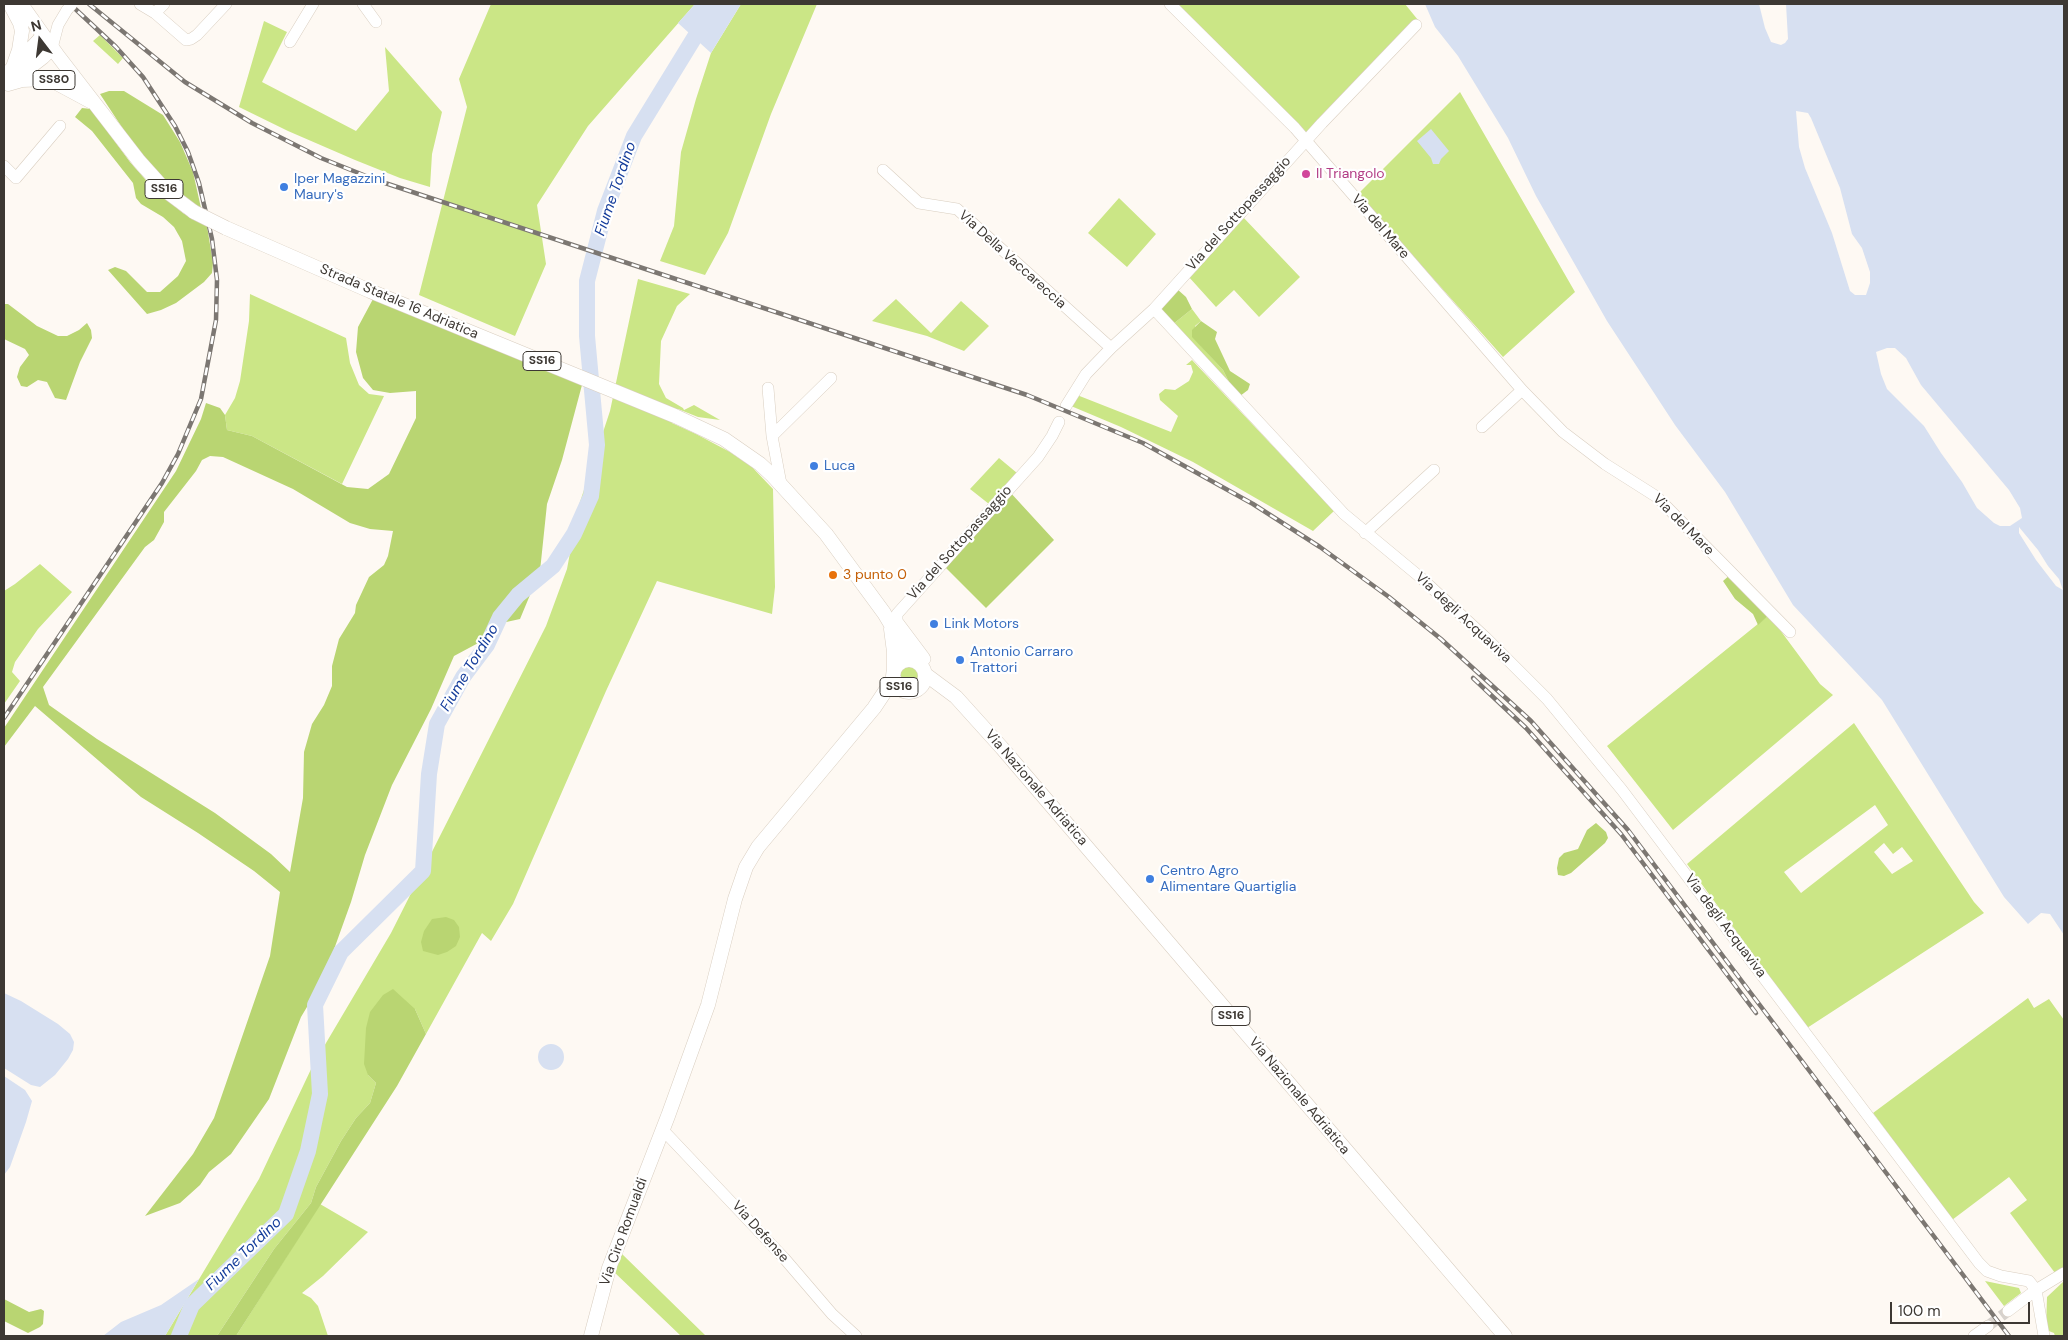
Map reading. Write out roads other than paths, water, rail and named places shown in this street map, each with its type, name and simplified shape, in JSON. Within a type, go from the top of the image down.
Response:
[{"type":"main road","name":"SS80","points":[[5,83],[9,66],[19,50],[22,31],[10,4]]},
{"type":"main road","name":"SS16","points":[[21,4],[94,103]]},
{"type":"main road","name":"SS80","points":[[9,66],[43,36]]},
{"type":"main road","name":"SS80","points":[[5,83],[43,57],[52,48]]},
{"type":"main road","name":"SS80","points":[[5,83],[49,78],[94,103]]},
{"type":"main road","name":"Strada Statale 16 Adriatica","points":[[94,103],[139,161],[166,191],[194,212],[226,228],[409,307],[675,416]]},
{"type":"main road","name":"Via Nazionale Adriatica","points":[[675,416],[724,439],[760,464],[826,534],[919,666],[956,697],[1002,748],[1505,1336]]},
{"type":"main road","name":"Via Nazionale Adriatica","points":[[890,623],[894,652],[894,675]]},
{"type":"main road","name":"SS16","points":[[914,691],[923,684],[919,666],[901,662],[894,675],[895,682],[902,690],[956,697]]},
{"type":"main road","name":"Via Ciro Romualdi","points":[[591,1336],[609,1268],[708,1005],[746,867],[758,847],[874,708],[894,675]]},
{"type":"main road","points":[[874,708],[894,697],[914,691]]},
{"type":"street","points":[[140,4],[155,13],[186,40],[192,40],[226,4]]},
{"type":"street","points":[[155,13],[164,4]]},
{"type":"street","points":[[290,42],[313,4]]},
{"type":"street","points":[[363,4],[376,22]]},
{"type":"street","name":"Via del Mare","points":[[1170,4],[1306,140],[1522,390],[1563,432],[1605,464],[1657,497],[1790,632]]},
{"type":"street","points":[[43,36],[70,7]]},
{"type":"street","points":[[52,48],[58,25],[70,7]]},
{"type":"street","name":"Via del Sottopassaggio","points":[[1066,406],[1086,374],[1111,348],[1154,309],[1306,140],[1416,25]]},
{"type":"street","points":[[4,166],[16,178],[60,126]]},
{"type":"street","name":"Via Della Vaccareccia","points":[[883,170],[918,203],[957,209],[1111,348]]},
{"type":"street","name":"Via degli Acquaviva","points":[[1154,309],[1344,514],[1432,588],[1486,638],[1547,699],[1622,790],[1980,1263],[1987,1271],[2001,1276],[2029,1281],[2036,1290]]},
{"type":"street","points":[[772,436],[831,378]]},
{"type":"street","points":[[768,388],[776,480]]},
{"type":"street","points":[[1482,427],[1522,390]]},
{"type":"street","name":"Via del Sottopassaggio","points":[[919,666],[925,659],[924,656],[897,621],[897,614],[1038,456],[1059,422]]},
{"type":"street","points":[[1365,533],[1434,470]]},
{"type":"street","name":"Via Defense","points":[[662,1129],[779,1253],[832,1314],[856,1336]]},
{"type":"street","points":[[2008,1311],[2036,1290],[2064,1273]]},
{"type":"street","points":[[2036,1290],[2043,1335]]},
{"type":"street","points":[[1974,1336],[1988,1326]]},
{"type":"water","points":[[695,4],[741,4],[711,53],[678,23]]},
{"type":"water","points":[[1425,4],[2064,4],[2064,935],[2050,914],[2041,913],[2028,924],[2004,897],[1882,700],[1793,605],[1725,492],[1675,425],[1607,321],[1536,196],[1508,138],[1458,56],[1435,27]]},
{"type":"water","points":[[1431,129],[1449,151],[1439,164],[1433,164],[1431,158],[1417,141]]},
{"type":"water","points":[[4,993],[21,1001],[58,1024],[70,1034],[74,1042],[73,1050],[68,1059],[55,1075],[40,1087],[31,1085],[4,1068]]},
{"type":"water","points":[[551,1044],[560,1048],[564,1057],[560,1066],[551,1070],[542,1066],[538,1057],[542,1048]]},
{"type":"water","points":[[4,1076],[25,1090],[32,1101],[10,1167],[4,1175]]},
{"type":"water","points":[[199,1279],[165,1336],[103,1336],[121,1322],[161,1305]]},
{"type":"waterway","name":"Fiume Tordino","points":[[179,1336],[192,1305],[286,1214],[308,1151],[320,1094],[315,1005],[341,952],[423,871],[429,774],[437,724],[463,677],[487,645],[500,617],[518,595],[553,566],[574,534],[591,496],[597,445],[587,336],[587,281],[605,211],[634,136],[715,4]]},
{"type":"tunnel","points":[[1988,1326],[2008,1311]]},
{"type":"railway","points":[[4,718],[162,483],[178,454],[201,399],[216,320],[217,280],[212,239],[199,183],[188,152],[175,126],[143,77],[116,47],[70,4]]},
{"type":"railway","points":[[89,4],[185,82],[252,123],[321,158],[376,180],[1027,395],[1143,443],[1253,504],[1320,547],[1389,597],[1441,639],[1531,721],[1628,830],[2009,1336]]},
{"type":"railway","points":[[1473,678],[1526,728],[1621,834],[1756,1013]]},
{"type":"place","name":"Il Triangolo","points":[[1306,174]]},
{"type":"place","name":"Iper Magazzini Maury's","points":[[284,187]]},
{"type":"place","name":"Luca","points":[[814,466]]},
{"type":"place","name":"3 punto 0","points":[[833,575]]},
{"type":"place","name":"Link Motors","points":[[934,624]]},
{"type":"place","name":"Antonio Carraro Trattori","points":[[960,660]]},
{"type":"place","name":"Centro Agro Alimentare Quartiglia","points":[[1150,879]]}]
